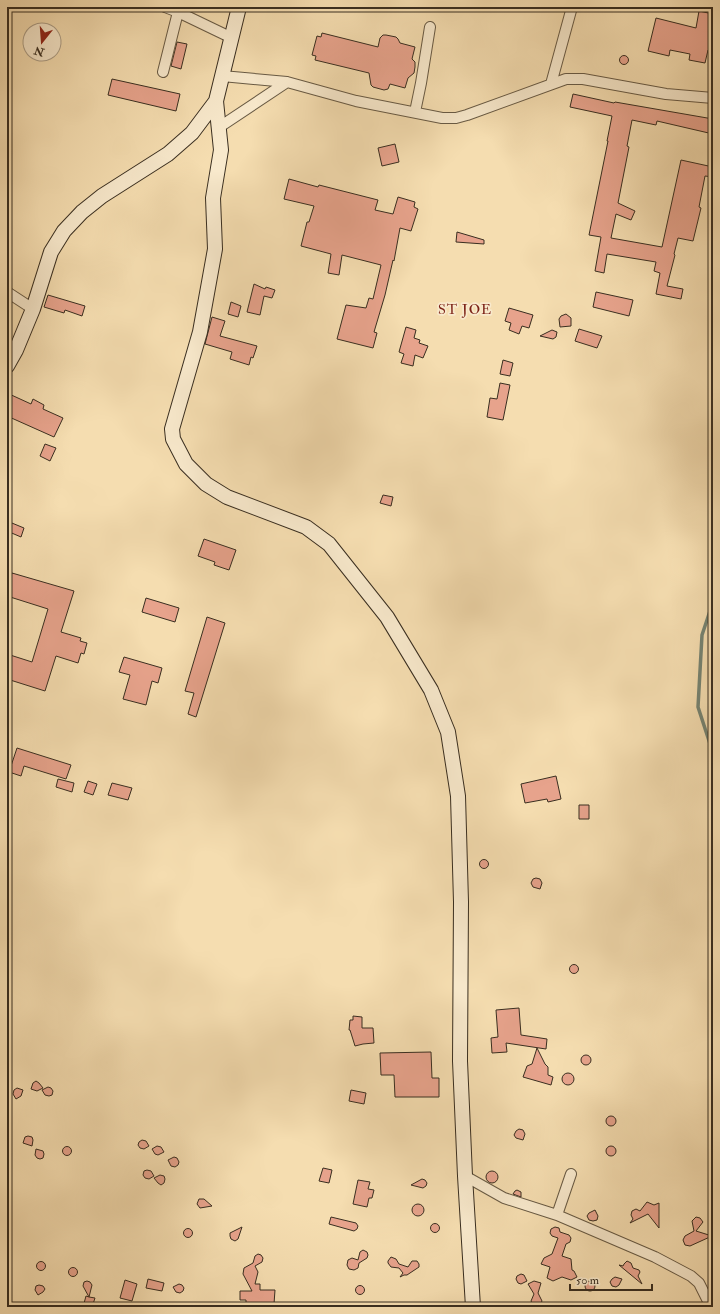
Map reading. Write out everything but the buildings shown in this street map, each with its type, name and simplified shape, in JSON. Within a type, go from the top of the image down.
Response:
[{"type":"street","points":[[165,7],[230,37]]},
{"type":"street","points":[[239,7],[230,37],[216,101],[221,150],[213,198],[216,235],[213,264],[200,332],[172,429],[173,439],[186,464],[206,484],[227,497],[306,527],[329,544],[387,617],[432,690],[448,732],[458,796],[461,902],[460,1061],[465,1176],[474,1307]]},
{"type":"street","points":[[551,84],[572,7]]},
{"type":"street","points":[[163,72],[178,12]]},
{"type":"street","points":[[415,112],[430,26]]},
{"type":"street","points":[[222,76],[287,82],[356,101],[442,118],[456,118],[482,110],[566,79],[583,79],[666,94],[713,98]]},
{"type":"street","points":[[218,128],[287,82]]},
{"type":"street","points":[[7,366],[16,350],[34,308],[51,252],[64,231],[82,212],[102,196],[168,154],[192,133],[216,101]]},
{"type":"street","points":[[7,292],[34,308]]},
{"type":"street","points":[[557,1215],[571,1174]]},
{"type":"street","points":[[465,1176],[504,1198],[557,1215],[655,1258],[690,1276],[699,1284],[708,1301],[713,1303]]},
{"type":"waterway","points":[[713,602],[702,635],[698,707],[713,753]]},
{"type":"district","name":"ST JOE","points":[[465,309]]}]
